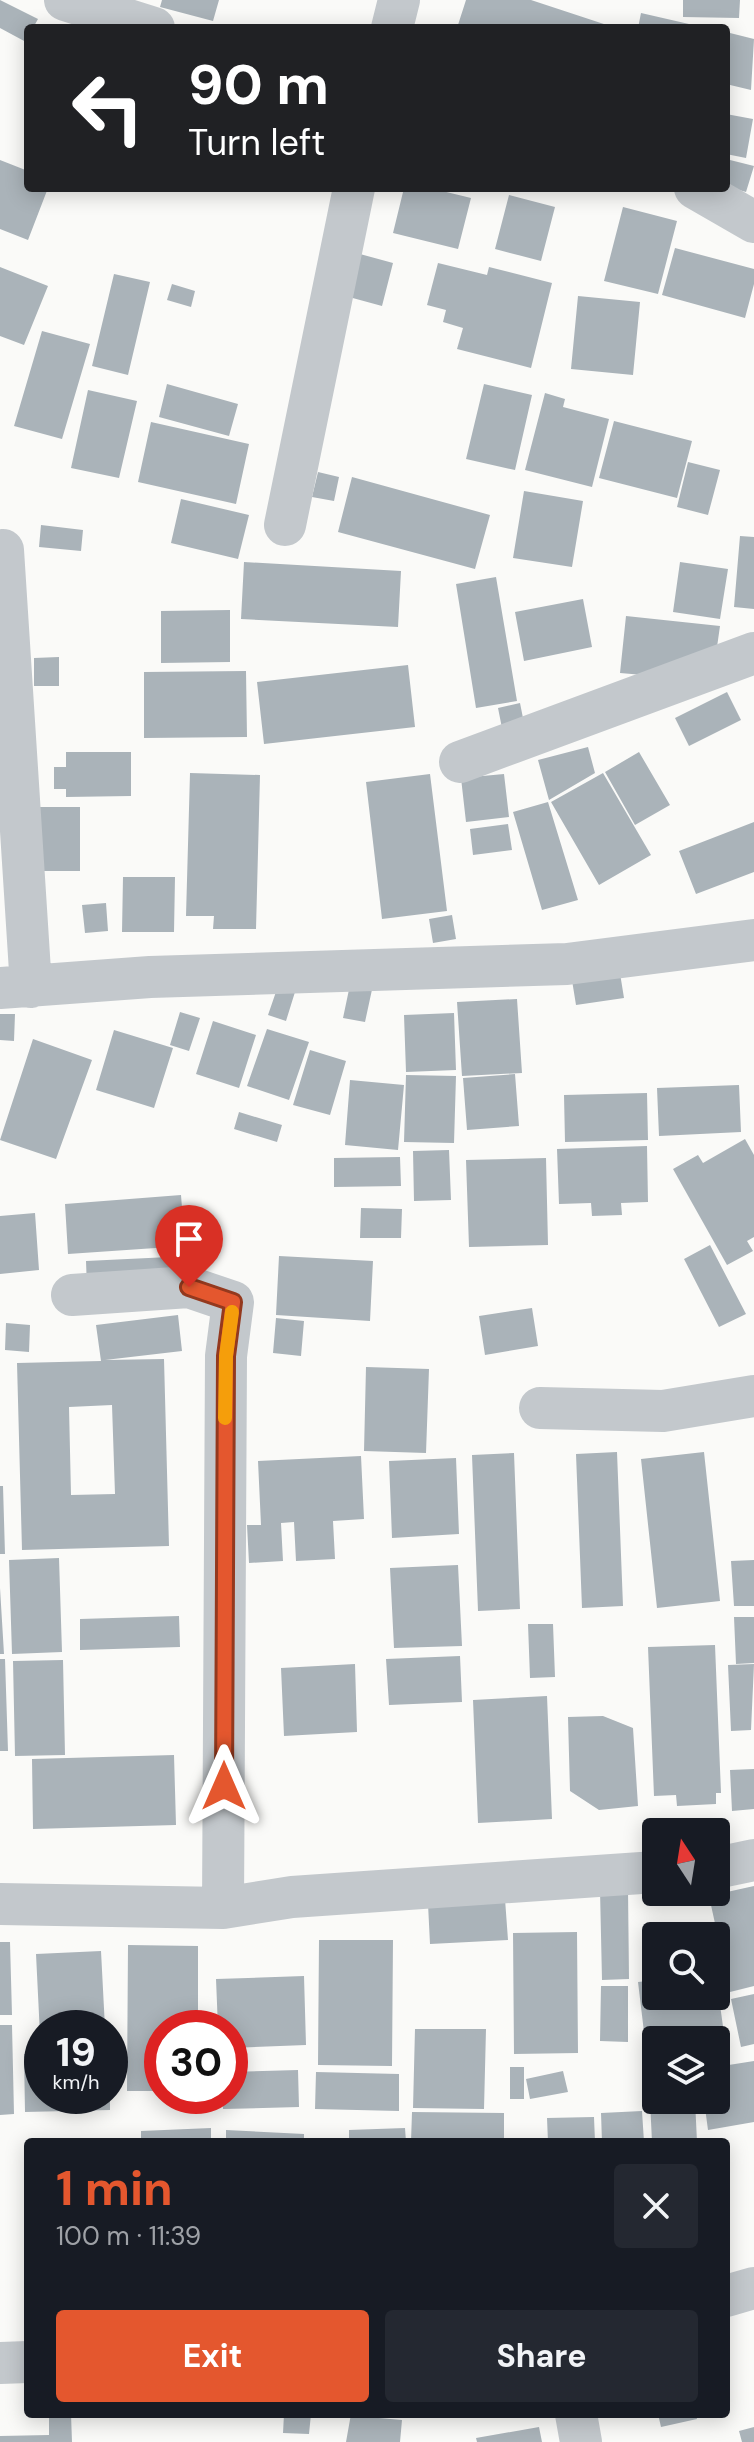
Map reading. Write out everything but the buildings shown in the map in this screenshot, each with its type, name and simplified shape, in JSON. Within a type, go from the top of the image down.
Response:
[{"type":"street","points":[[65,0],[141,24]]},
{"type":"street","points":[[393,24],[399,0]]},
{"type":"street","points":[[285,525],[353,192]]},
{"type":"street","points":[[702,192],[754,222]]},
{"type":"street","points":[[3,550],[15,987],[150,977],[567,964],[754,940]]},
{"type":"street","points":[[460,762],[754,653]]},
{"type":"street","points":[[72,1295],[189,1287],[233,1302],[226,1356],[223,1908]]},
{"type":"street","points":[[540,1408],[663,1411],[754,1396]]},
{"type":"street","points":[[730,1865],[754,1860]]},
{"type":"street","points":[[0,1904],[223,1908],[292,1897],[642,1873]]},
{"type":"street","points":[[730,2295],[754,2288]]},
{"type":"street","points":[[0,2363],[24,2362]]},
{"type":"street","points":[[577,2418],[581,2442]]},
{"type":"slow traffic","points":[[225,1418],[226,1356],[232,1312]]},
{"type":"route","points":[[189,1287],[233,1302],[226,1356],[224,1786]]}]
